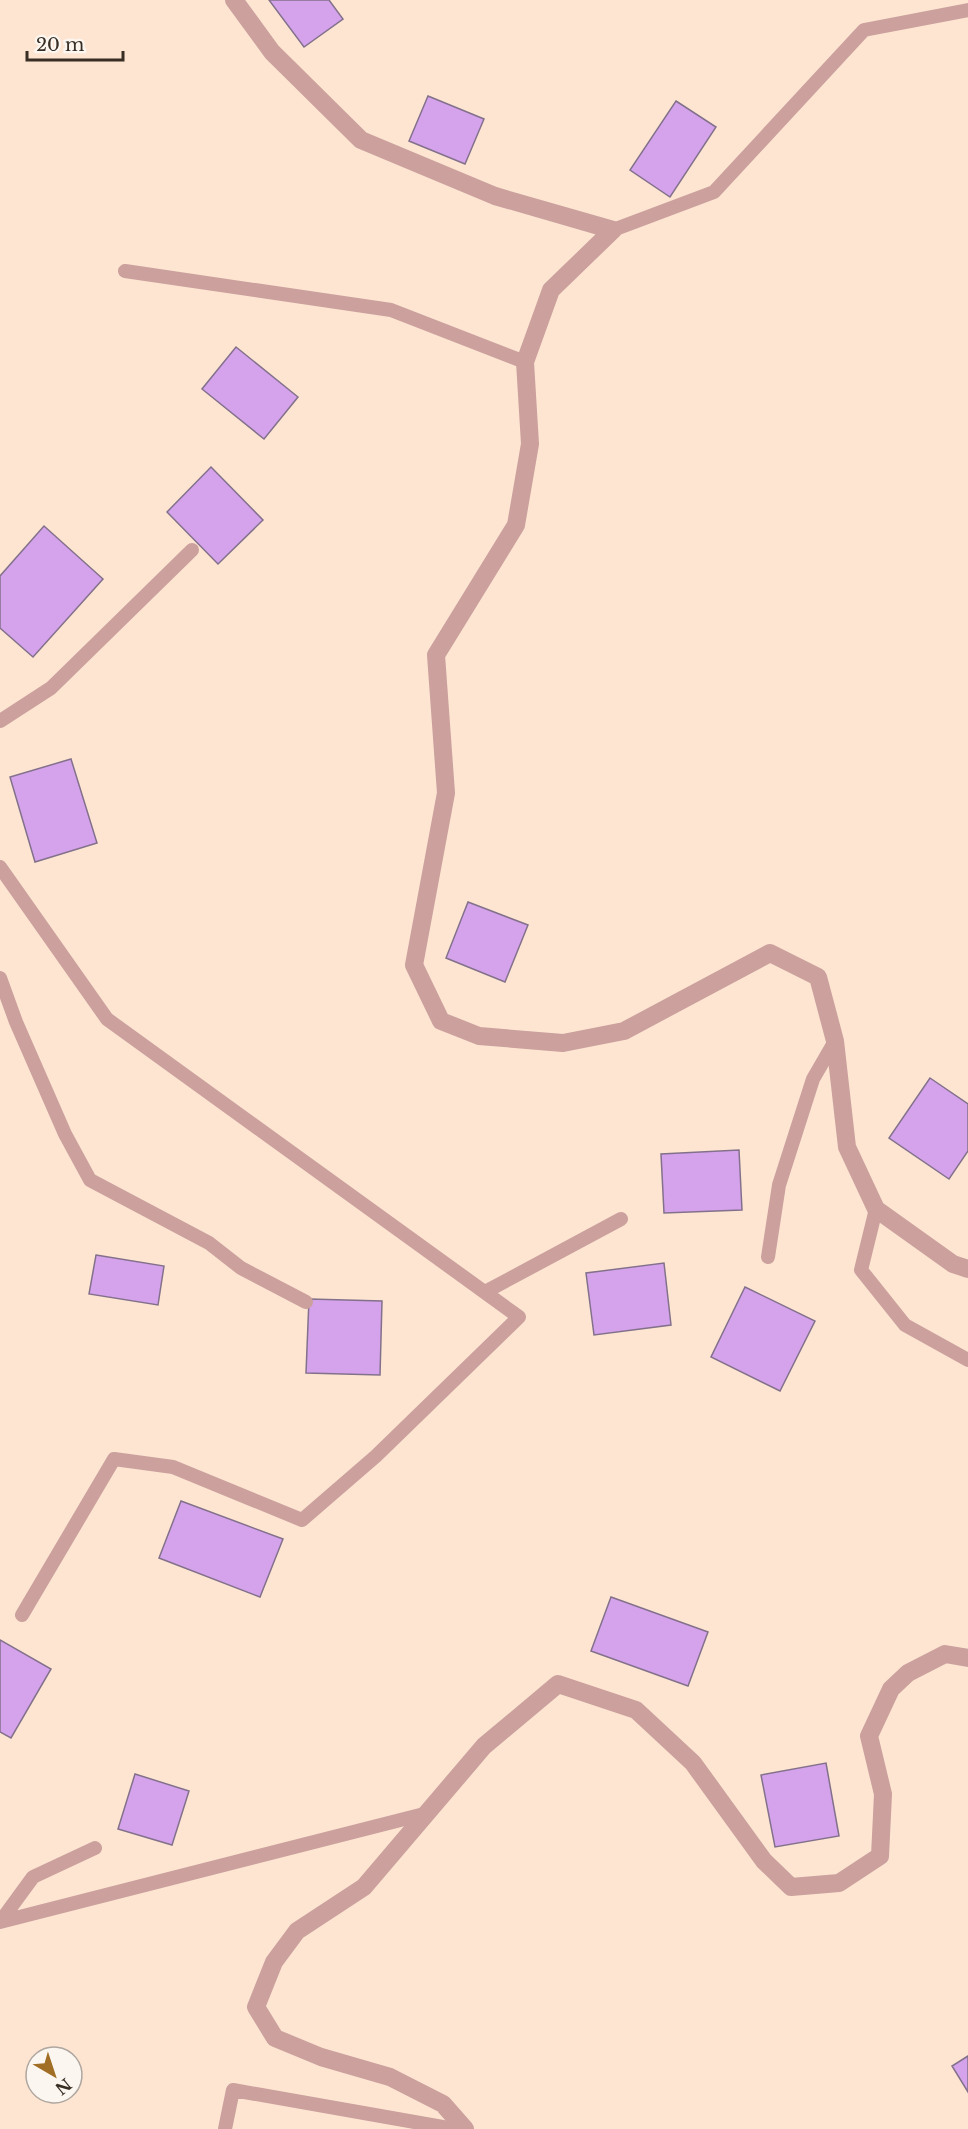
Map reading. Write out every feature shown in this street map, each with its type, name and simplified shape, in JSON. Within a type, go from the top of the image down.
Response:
[{"type":"street","points":[[234,0],[272,52],[361,140],[495,196],[613,230],[551,290],[525,362],[530,444],[516,525],[436,656],[446,793],[414,964],[441,1021],[479,1035],[563,1043],[624,1031],[770,953],[818,978],[835,1041],[847,1147],[876,1209],[953,1264],[968,1269]]},
{"type":"street","points":[[465,2129],[443,2104],[390,2077],[321,2057],[275,2038],[256,2007],[274,1962],[297,1931],[364,1887],[484,1746],[558,1684],[636,1710],[693,1763],[764,1861],[791,1887],[839,1883],[880,1856],[883,1794],[869,1736],[891,1689],[908,1673],[945,1654],[968,1658]]},
{"type":"lane","points":[[613,230],[714,192],[864,30],[968,10]]},
{"type":"lane","points":[[125,271],[391,310],[525,362]]},
{"type":"lane","points":[[0,721],[51,688],[192,549]]},
{"type":"lane","points":[[0,867],[107,1019],[519,1317],[376,1456],[302,1520],[173,1467],[114,1459],[22,1615]]},
{"type":"lane","points":[[0,978],[16,1022],[65,1134],[90,1179],[209,1243],[241,1268],[306,1302]]},
{"type":"lane","points":[[768,1257],[779,1185],[813,1079],[835,1041]]},
{"type":"lane","points":[[876,1209],[861,1270],[905,1325],[968,1360]]},
{"type":"lane","points":[[485,1292],[621,1220]]},
{"type":"lane","points":[[95,1848],[33,1877],[0,1922],[428,1813]]},
{"type":"lane","points":[[225,2129],[233,2090],[454,2129]]},
{"type":"building","points":[[269,0],[329,0],[343,19],[304,47]]},
{"type":"building","points":[[428,96],[484,119],[465,164],[409,141]]},
{"type":"building","points":[[676,101],[716,127],[670,197],[630,170]]},
{"type":"building","points":[[236,347],[298,397],[264,439],[202,389]]},
{"type":"building","points":[[211,467],[263,520],[218,564],[167,512]]},
{"type":"building","points":[[44,526],[103,579],[33,657],[0,628],[0,576]]},
{"type":"building","points":[[71,759],[97,843],[35,862],[10,777]]},
{"type":"building","points":[[468,902],[528,925],[505,982],[446,958]]},
{"type":"building","points":[[930,1078],[968,1104],[968,1151],[949,1179],[889,1138]]},
{"type":"building","points":[[739,1150],[742,1210],[664,1213],[661,1154]]},
{"type":"building","points":[[96,1255],[164,1266],[158,1305],[89,1294]]},
{"type":"building","points":[[664,1263],[671,1325],[594,1335],[586,1273]]},
{"type":"building","points":[[745,1287],[815,1321],[780,1391],[711,1357]]},
{"type":"building","points":[[309,1299],[382,1301],[380,1375],[306,1373]]},
{"type":"building","points":[[181,1501],[283,1539],[260,1597],[159,1558]]},
{"type":"building","points":[[611,1597],[708,1632],[688,1686],[591,1651]]},
{"type":"building","points":[[0,1640],[51,1669],[11,1738],[0,1732]]},
{"type":"building","points":[[826,1763],[839,1836],[775,1847],[761,1775]]},
{"type":"building","points":[[135,1774],[189,1791],[172,1845],[118,1829]]},
{"type":"building","points":[[968,2056],[968,2092],[952,2066]]}]
